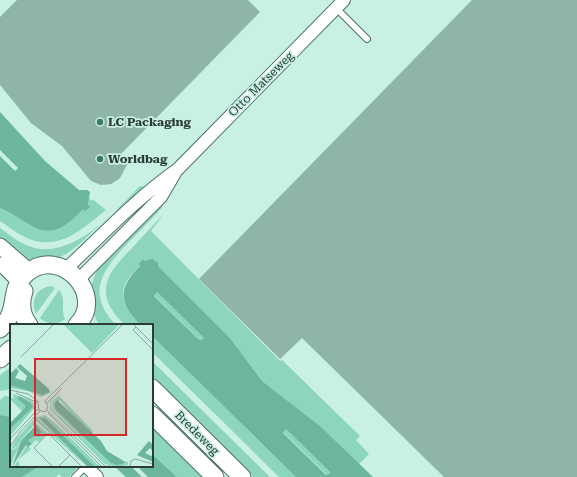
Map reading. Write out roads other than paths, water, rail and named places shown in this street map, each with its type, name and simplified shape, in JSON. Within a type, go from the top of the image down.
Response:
[{"type":"main road","points":[[0,329],[9,317],[20,319],[22,282],[39,266],[47,264],[55,265],[68,275],[85,294],[84,322]]},
{"type":"main road","points":[[0,337],[10,331]]},
{"type":"main road","points":[[0,360],[10,350]]},
{"type":"main road","points":[[0,368],[10,362]]},
{"type":"main road","name":"Bredeweg","points":[[153,389],[242,477]]},
{"type":"main road","name":"Bredeweg","points":[[153,416],[214,477]]},
{"type":"street","name":"Otto Matseweg","points":[[68,275],[161,197],[178,169],[340,4]]},
{"type":"street","points":[[0,246],[22,282]]},
{"type":"street","points":[[0,265],[4,266],[22,282]]},
{"type":"street","points":[[0,273],[22,282]]},
{"type":"street","points":[[87,467],[97,477]]},
{"type":"lane","points":[[340,4],[367,39]]},
{"type":"lane","points":[[75,477],[85,467]]},
{"type":"place","name":"LC Packaging","points":[[100,122]]},
{"type":"place","name":"Worldbag","points":[[100,159]]}]
